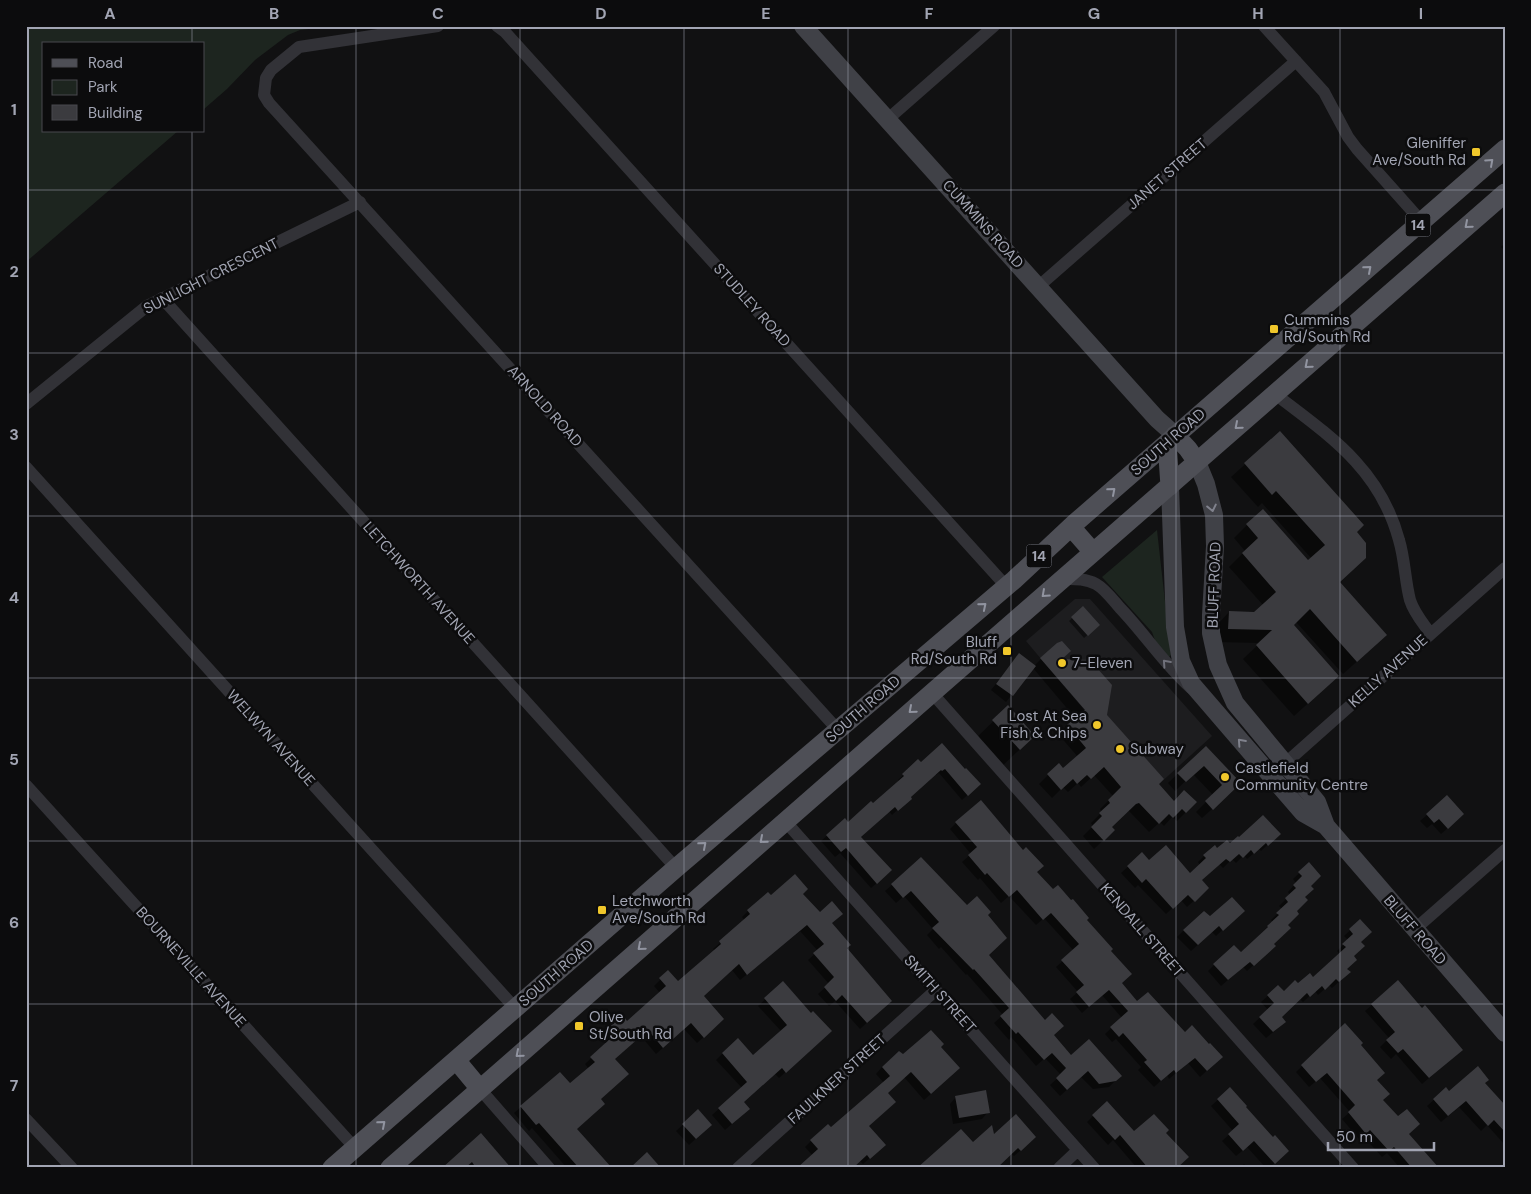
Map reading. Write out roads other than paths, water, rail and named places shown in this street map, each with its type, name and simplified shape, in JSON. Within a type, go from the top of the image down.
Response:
[{"type":"main road","name":"CUMMINS ROAD","points":[[803,26],[1039,286],[1168,434]]},
{"type":"main road","name":"SOUTH ROAD","points":[[332,1168],[676,868],[1006,586],[1168,434],[1422,222],[1505,149]]},
{"type":"main road","name":"14","points":[[390,1168],[1505,193]]},
{"type":"main road","points":[[1168,434],[1188,449],[1197,462]]},
{"type":"main road","points":[[1168,434],[1170,486]]},
{"type":"main road","name":"BLUFF ROAD","points":[[1197,462],[1206,484],[1214,515],[1215,546],[1210,615],[1211,632],[1218,665],[1235,703],[1317,802],[1326,826],[1505,1033]]},
{"type":"main road","name":"BLUFF ROAD","points":[[1170,486],[1174,614],[1180,661],[1187,677],[1201,696],[1303,813],[1326,826]]},
{"type":"main road","points":[[1071,526],[1093,552]]},
{"type":"main road","points":[[910,668],[932,693]]},
{"type":"main road","points":[[456,1060],[480,1089]]},
{"type":"street","name":"ARNOLD ROAD","points":[[438,26],[302,46],[295,49],[266,78],[263,89],[266,100],[838,730]]},
{"type":"street","name":"STUDLEY ROAD","points":[[497,26],[505,32],[1006,586]]},
{"type":"street","points":[[888,119],[994,26]]},
{"type":"street","points":[[1264,26],[1329,99],[1348,137],[1357,150],[1422,222]]},
{"type":"street","name":"JANET STREET","points":[[1039,286],[1296,61]]},
{"type":"street","name":"SUNLIGHT CRESCENT","points":[[26,404],[141,310],[360,202]]},
{"type":"street","name":"LETCHWORTH AVENUE","points":[[162,298],[676,868]]},
{"type":"street","points":[[1275,394],[1338,442],[1366,472],[1386,504],[1399,540],[1410,601],[1430,633]]},
{"type":"street","name":"WELWYN AVENUE","points":[[26,467],[515,1008]]},
{"type":"street","name":"KELLY AVENUE","points":[[1271,776],[1505,568]]},
{"type":"street","name":"BLUFF ROAD","points":[[1062,579],[1086,580],[1100,587],[1142,632],[1155,651],[1174,672],[1201,696]]},
{"type":"street","name":"KENDALL STREET","points":[[932,693],[1353,1168]]},
{"type":"street","name":"BOURNEVILLE AVENUE","points":[[26,785],[355,1148]]},
{"type":"street","name":"SMITH STREET","points":[[786,821],[1094,1168]]},
{"type":"street","points":[[1414,930],[1505,850]]},
{"type":"street","name":"FAULKNER STREET","points":[[738,1168],[936,990]]},
{"type":"street","points":[[480,1089],[549,1168]]},
{"type":"street","points":[[26,1119],[72,1168]]},
{"type":"street","points":[[1058,1168],[1078,1150]]},
{"type":"place","name":"Gleniffer Ave/South Rd","points":[[1476,152]]},
{"type":"place","name":"Cummins Rd/South Rd","points":[[1274,329]]},
{"type":"place","name":"Bluff Rd/South Rd","points":[[1007,651]]},
{"type":"place","name":"7-Eleven","points":[[1062,663]]},
{"type":"place","name":"Lost At Sea Fish & Chips","points":[[1097,725]]},
{"type":"place","name":"Subway","points":[[1120,749]]},
{"type":"place","name":"Castlefield Community Centre","points":[[1225,777]]},
{"type":"place","name":"Letchworth Ave/South Rd","points":[[602,910]]},
{"type":"place","name":"Olive St/South Rd","points":[[579,1026]]}]
